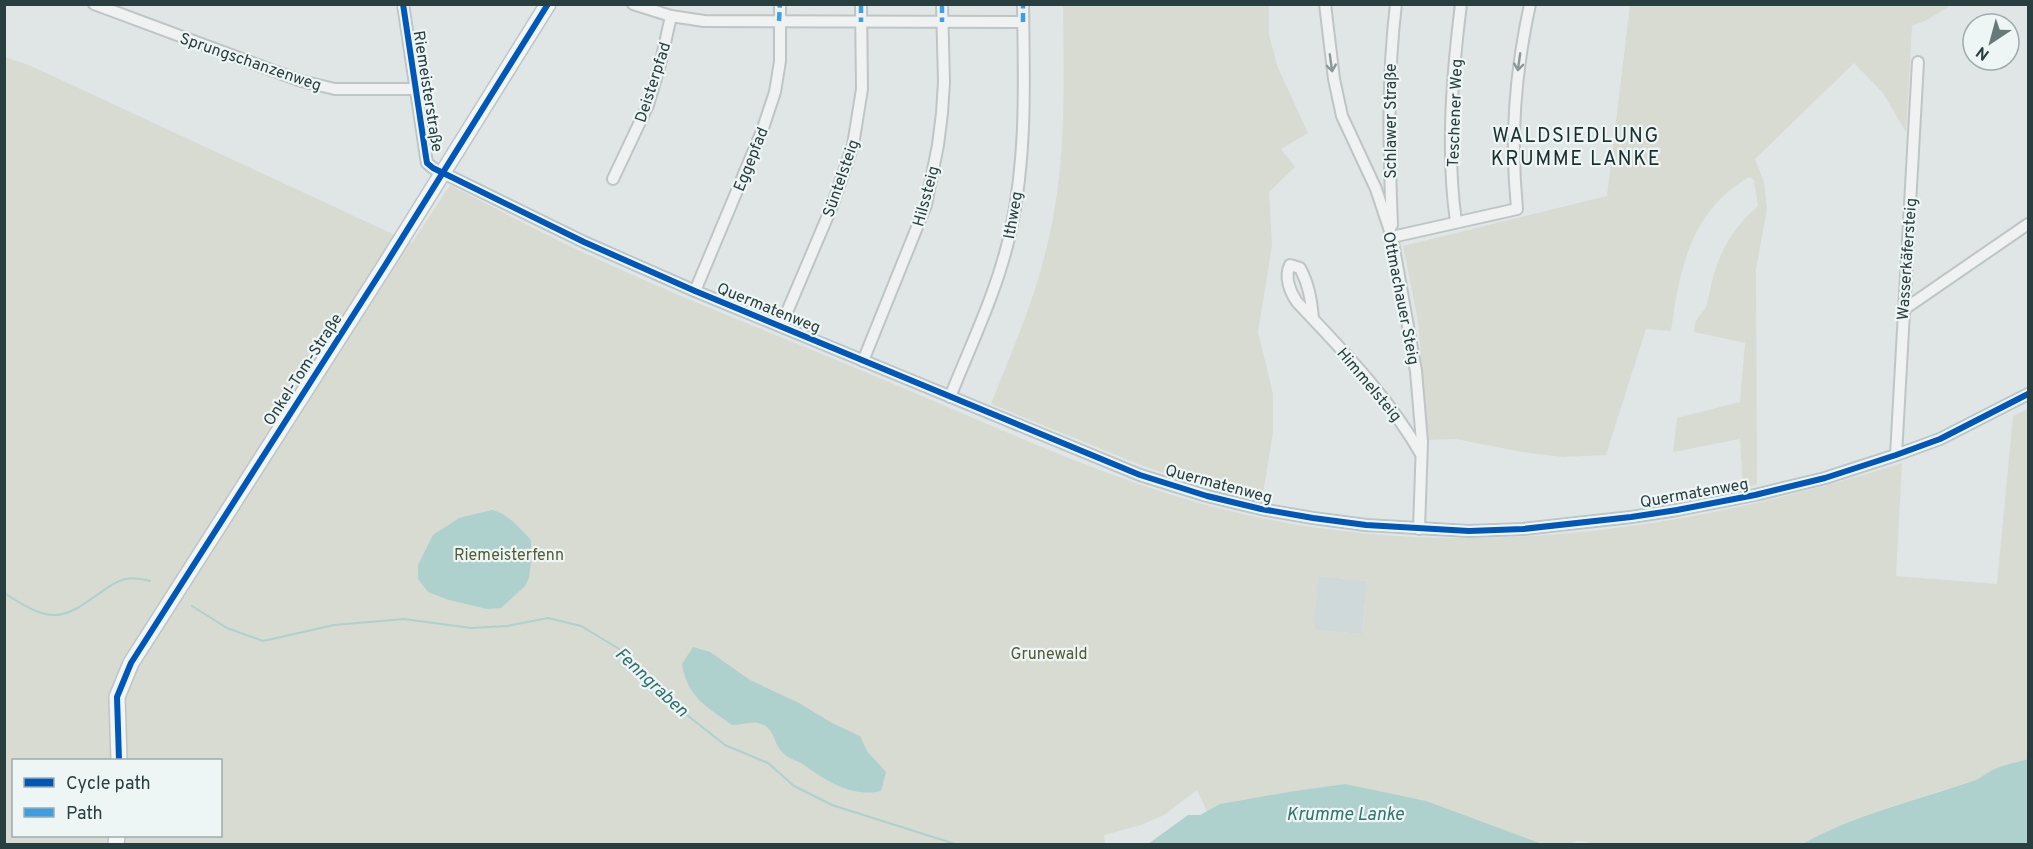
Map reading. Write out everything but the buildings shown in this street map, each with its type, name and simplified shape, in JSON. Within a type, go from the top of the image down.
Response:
[{"type":"main road","name":"Onkel-Tom-Straße","points":[[118,759],[117,697],[131,663],[548,4]]},
{"type":"street","name":"Sprungschanzenweg","points":[[94,4],[310,84],[350,89],[414,89]]},
{"type":"street","name":"Riemeisterstraße","points":[[403,4],[414,89],[427,162],[433,168],[443,172]]},
{"type":"street","points":[[633,4],[671,16],[704,21],[1023,22]]},
{"type":"street","name":"Eggepfad","points":[[695,291],[765,122],[780,61],[780,4]]},
{"type":"street","name":"Süntelsteig","points":[[781,327],[832,206],[853,145],[862,88],[861,4]]},
{"type":"street","name":"Hilssteig","points":[[863,361],[926,205],[939,145],[942,113],[944,82],[942,4]]},
{"type":"street","name":"Ithweg","points":[[950,397],[996,282],[1012,228],[1024,118],[1023,4]]},
{"type":"street","name":"Ottmachauer Steig","points":[[1325,4],[1334,79],[1342,116],[1376,189],[1392,237],[1416,371],[1421,454],[1419,530]]},
{"type":"street","name":"Schlawer Straße","points":[[1392,237],[1389,142],[1390,56],[1396,4]]},
{"type":"street","name":"Teschener Weg","points":[[1456,222],[1452,195],[1451,103],[1461,4]]},
{"type":"street","points":[[1392,237],[1517,209],[1513,170],[1514,98],[1530,4]]},
{"type":"street","name":"Deisterpfad","points":[[613,179],[648,105],[671,16]]},
{"type":"street","name":"Wasserkäfersteig","points":[[1896,455],[1918,62]]},
{"type":"street","name":"Quermatenweg","points":[[443,172],[584,242],[695,291],[1140,475],[1207,496],[1312,518],[1419,530],[1469,531],[1631,517],[1755,495],[1824,478],[1940,440],[2028,394]]},
{"type":"street","points":[[1903,310],[2028,224]]},
{"type":"street","name":"Himmelsteig","points":[[1313,318],[1354,361],[1392,407],[1421,454]]},
{"type":"shaded area","points":[[1318,576],[1367,581],[1362,634],[1313,630]]},
{"type":"green space","points":[[1063,5],[1269,5],[1269,35],[1278,68],[1308,133],[1281,149],[1295,167],[1269,192],[1272,245],[1258,332],[1273,394],[1273,433],[1262,499],[1143,466],[991,404],[1034,292],[1052,223],[1063,130]]},
{"type":"green space","points":[[1630,5],[1951,5],[1927,20],[1912,26],[1906,132],[1883,93],[1854,63],[1755,159],[1764,182],[1767,209],[1756,269],[1757,484],[1743,488],[1740,439],[1673,452],[1677,418],[1740,402],[1745,343],[1694,332],[1696,322],[1706,307],[1718,262],[1726,244],[1737,227],[1758,206],[1754,180],[1749,177],[1729,191],[1713,207],[1701,224],[1684,264],[1671,331],[1646,329],[1606,455],[1563,457],[1522,452],[1456,439],[1428,440],[1418,321],[1403,246],[1607,196]]},
{"type":"green space","name":"Grunewald","points":[[5,57],[31,66],[412,243],[450,185],[618,269],[1040,446],[1153,489],[1192,501],[1281,522],[1370,534],[1459,538],[1549,535],[1638,525],[1727,509],[1815,488],[1902,463],[1896,576],[1997,584],[2013,416],[2028,409],[2028,759],[1997,768],[1976,780],[1864,816],[1802,844],[1598,844],[1578,841],[1569,844],[1542,844],[1345,784],[1220,804],[1207,811],[1197,790],[1164,815],[1141,825],[1104,835],[1105,844],[5,844]],"holes":[[[1318,576],[1367,581],[1362,634],[1314,630]]]},
{"type":"water","points":[[492,510],[509,518],[531,540],[529,578],[525,586],[501,608],[487,609],[449,600],[428,592],[418,579],[418,565],[433,535],[459,518]]},
{"type":"water","points":[[693,647],[710,652],[750,680],[860,736],[867,751],[886,772],[881,791],[859,792],[839,786],[785,755],[770,730],[764,725],[752,723],[732,725],[714,713],[688,685],[682,664]]},
{"type":"water","points":[[2028,759],[2028,844],[1802,844],[1864,816],[1973,781],[1994,769]]},
{"type":"water","name":"Krumme Lanke","points":[[1345,784],[1426,801],[1542,844],[1148,844],[1188,815],[1200,815],[1220,804]]},
{"type":"waterway","name":"Fenngraben","points":[[4,593],[36,611],[56,615],[75,610],[110,586],[126,579],[150,581]]},
{"type":"waterway","name":"Fenngraben","points":[[192,606],[227,628],[263,641],[334,625],[404,619],[471,628],[507,626],[548,618],[581,626],[626,653],[668,700],[725,745],[768,763],[794,786],[832,805],[955,844]]},
{"type":"marked path","points":[[779,21],[780,4]]},
{"type":"marked path","points":[[861,4],[861,22]]},
{"type":"marked path","points":[[942,4],[942,22]]},
{"type":"marked path","points":[[1023,4],[1023,22]]},
{"type":"cycle path","points":[[403,4],[427,163],[433,168],[584,242],[695,291],[1140,475],[1207,496],[1261,509],[1366,525],[1469,531],[1523,529],[1631,517],[1755,495],[1825,478],[1940,439],[2028,394]]},
{"type":"cycle path","points":[[119,759],[117,697],[131,663],[384,267],[548,4]]},
{"type":"district","name":"WALDSIEDLUNG KRUMME LANKE","points":[[1576,146]]},
{"type":"park label","name":"Riemeisterfenn","points":[[509,554]]}]
